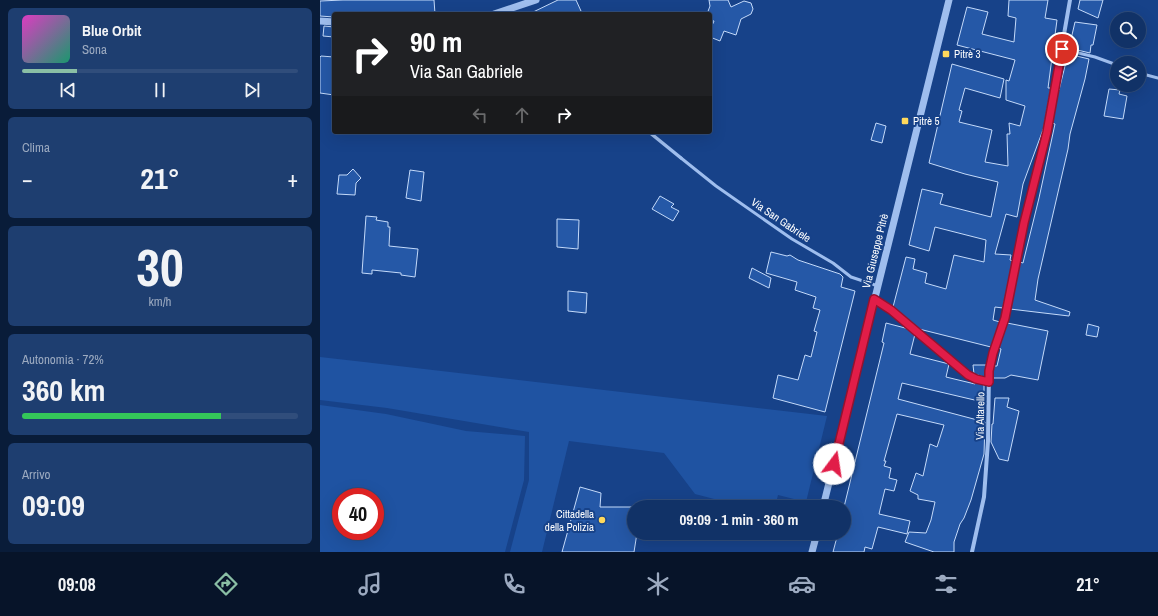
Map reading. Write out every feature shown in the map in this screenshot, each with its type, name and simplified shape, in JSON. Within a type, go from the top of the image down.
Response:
[{"type":"street","points":[[506,12],[536,0]]},
{"type":"street","name":"Via Giuseppe Pitrè","points":[[825,500],[949,0]]},
{"type":"street","name":"Via Altarello","points":[[972,552],[984,497],[988,441],[990,365],[1005,318],[1024,223],[1047,132],[1070,0]]},
{"type":"street","points":[[320,21],[332,22]]},
{"type":"street","points":[[651,134],[681,158]]},
{"type":"street","points":[[874,299],[891,310],[968,375],[976,379],[989,382]]},
{"type":"street","points":[[812,552],[815,540]]},
{"type":"lane","points":[[1062,49],[1095,57],[1110,62]]},
{"type":"lane","points":[[1146,75],[1158,78]]},
{"type":"lane","name":"Via San Gabriele","points":[[681,158],[716,186],[792,239],[833,263],[852,277],[878,286]]},
{"type":"shaded area","points":[[320,357],[827,416],[806,500],[798,500],[778,495],[777,500],[718,500],[695,494],[664,453],[569,441],[542,552],[510,552],[529,480],[529,432],[387,408],[320,400]]},
{"type":"shaded area","points":[[320,405],[386,414],[466,431],[525,436],[524,480],[505,552],[320,552]]},
{"type":"building","points":[[434,0],[435,12],[332,12],[332,17],[320,16],[320,1]]},
{"type":"building","points":[[558,0],[576,0],[581,11],[579,12],[533,12]]},
{"type":"building","points":[[709,0],[728,0],[731,7],[744,1],[751,3],[753,9],[751,14],[741,19],[736,35],[724,31],[720,41],[712,38],[712,26],[714,21],[712,20],[712,12],[708,12],[710,6]]},
{"type":"building","points":[[1009,0],[1048,0],[1045,18],[1057,20],[1048,88],[1051,88],[1044,127],[1023,184],[1017,217],[1006,214],[995,254],[1011,255],[1010,260],[1013,261],[1003,308],[995,307],[993,320],[1000,322],[991,347],[919,329],[893,307],[906,257],[915,259],[913,269],[927,273],[925,283],[946,289],[954,255],[984,262],[986,240],[935,227],[929,251],[909,245],[922,189],[943,194],[940,204],[991,217],[998,182],[929,163],[952,64],[1004,79],[1000,98],[965,88],[959,110],[962,111],[959,122],[992,130],[985,162],[1008,166],[1007,134],[1010,134],[1009,123],[1020,126],[1025,106],[1006,100],[1006,80],[1009,81],[1015,60],[957,45],[967,7],[988,12],[982,34],[1014,42],[1016,18],[1008,16]]},
{"type":"building","points":[[1080,0],[1103,0],[1098,18],[1078,9]]},
{"type":"building","points":[[1075,22],[1097,25],[1090,53],[1069,48]]},
{"type":"building","points":[[324,26],[332,27],[332,37],[323,36]]},
{"type":"building","points":[[1068,54],[1089,59],[1070,134],[1068,149],[1038,279],[1035,300],[1070,312],[1069,316],[1010,309],[1020,262],[1023,263],[1039,198],[1055,124],[1052,123],[1058,89],[1059,90]]},
{"type":"building","points":[[320,57],[332,57],[332,95],[320,93]]},
{"type":"building","points":[[1109,89],[1110,92],[1120,92],[1119,94],[1127,96],[1123,119],[1104,116]]},
{"type":"building","points":[[876,123],[886,126],[882,143],[871,140]]},
{"type":"building","points":[[353,169],[361,178],[356,183],[355,195],[337,194],[339,175],[347,175]]},
{"type":"building","points":[[410,170],[424,172],[421,201],[406,198]]},
{"type":"building","points":[[660,196],[674,204],[671,207],[679,211],[673,221],[652,209]]},
{"type":"building","points":[[366,216],[377,217],[376,220],[388,222],[388,227],[390,227],[389,246],[418,249],[415,277],[401,275],[401,273],[372,270],[372,274],[362,273]]},
{"type":"building","points":[[557,219],[579,220],[578,249],[557,247]]},
{"type":"building","points":[[771,252],[787,256],[790,255],[798,260],[840,274],[843,277],[841,287],[855,291],[825,412],[773,398],[778,375],[798,380],[805,355],[811,357],[817,332],[814,331],[820,310],[813,308],[816,297],[795,290],[797,282],[766,273]]},
{"type":"building","points":[[752,268],[771,278],[769,288],[749,278]]},
{"type":"building","points":[[568,291],[587,293],[586,313],[568,311]]},
{"type":"building","points":[[886,323],[909,329],[915,334],[910,354],[949,364],[946,377],[975,384],[975,382],[984,384],[983,402],[902,383],[898,399],[985,422],[984,454],[971,500],[954,542],[954,552],[934,552],[905,542],[909,532],[926,533],[931,520],[935,502],[918,499],[918,495],[910,491],[916,473],[923,476],[930,444],[937,447],[944,425],[897,414],[884,461],[886,461],[884,466],[891,468],[889,478],[897,480],[894,491],[885,489],[879,514],[910,521],[907,534],[878,527],[872,549],[865,547],[864,552],[833,552],[836,540],[851,540],[851,500],[846,500],[884,343],[882,342]]},
{"type":"building","points":[[1007,323],[1048,331],[1038,380],[1011,375],[1005,378],[992,378],[994,366],[997,366],[1001,349],[998,348]]},
{"type":"building","points":[[1088,324],[1099,327],[1097,337],[1086,335]]},
{"type":"building","points":[[973,365],[987,365],[984,377],[974,374]]},
{"type":"building","points":[[995,398],[1009,398],[1007,407],[1019,411],[1008,461],[999,459],[991,442]]},
{"type":"building","name":"Cittadella della Polizia","points":[[580,487],[601,493],[600,507],[627,507],[627,540],[636,540],[634,552],[562,552]]},
{"type":"place","name":"Pitrè 3","points":[[946,54]]},
{"type":"place","name":"Pitrè 5","points":[[905,121]]},
{"type":"place","name":"Cittadella della Polizia","points":[[602,520]]},
{"type":"route","points":[[834,464],[874,299],[891,310],[968,375],[976,379],[989,382],[989,371],[993,353],[1005,318],[1024,223],[1047,132],[1062,49]]}]
